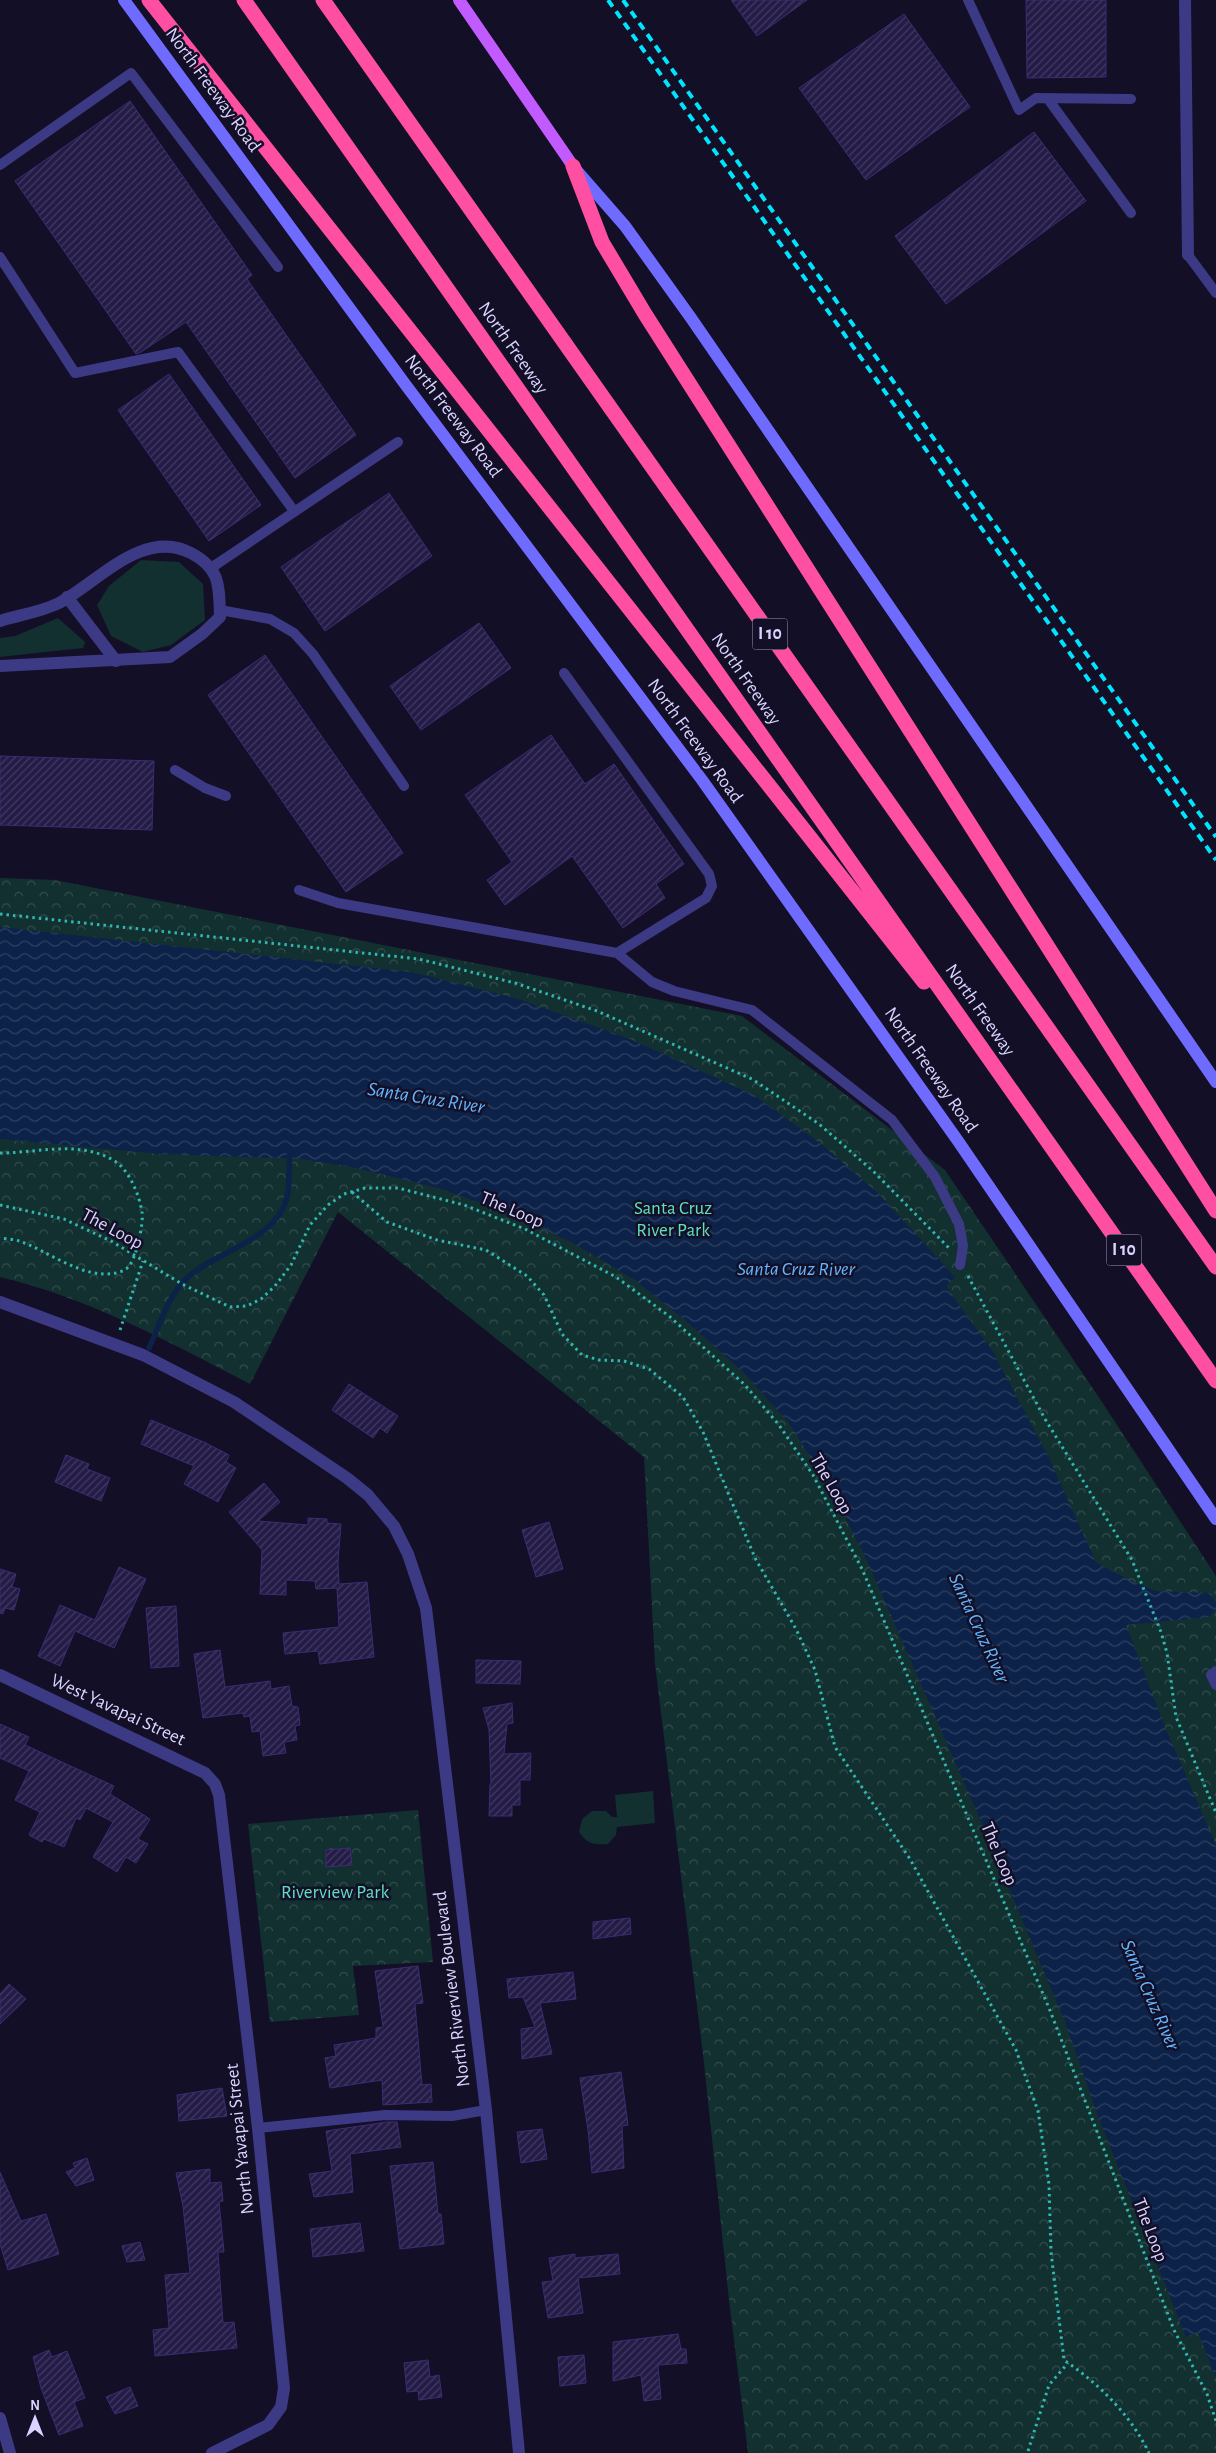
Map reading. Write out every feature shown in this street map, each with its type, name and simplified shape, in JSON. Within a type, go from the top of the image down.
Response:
[{"type":"highway","points":[[149,0],[1032,1119]]},
{"type":"highway","name":"North Freeway","points":[[244,0],[1216,1381]]},
{"type":"highway","name":"I 10","points":[[323,0],[1216,1267]]},
{"type":"highway","points":[[573,166],[602,242],[645,314],[1216,1211]]},
{"type":"main road","name":"North Freeway Road","points":[[124,0],[405,384],[702,780],[958,1141],[1216,1519]]},
{"type":"main road","points":[[459,0],[573,166],[625,226],[691,318],[1216,1082]]},
{"type":"street","points":[[1185,0],[1188,254]]},
{"type":"street","points":[[0,621],[58,604],[122,560],[157,546],[184,550],[206,561],[217,576],[220,617],[202,634],[170,657],[0,666]]},
{"type":"street","points":[[67,598],[116,661]]},
{"type":"street","name":"North Riverview Boulevard","points":[[0,1302],[143,1355],[234,1402],[347,1478],[368,1495],[394,1526],[408,1554],[426,1608],[486,2110],[519,2453]]},
{"type":"street","name":"West Yavapai Street","points":[[0,1675],[182,1760],[205,1773],[216,1784]]},
{"type":"street","name":"North Yavapai Street","points":[[212,2453],[268,2425],[281,2407],[284,2388],[258,2128],[222,1809],[216,1784]]},
{"type":"street","points":[[0,2418],[10,2453]]},
{"type":"lane","points":[[968,0],[1019,110],[1036,98],[1131,99]]},
{"type":"lane","points":[[0,165],[132,73],[278,267]]},
{"type":"lane","points":[[1048,99],[1131,213]]},
{"type":"lane","points":[[1188,254],[1216,293]]},
{"type":"lane","points":[[0,257],[75,373],[178,352],[294,511]]},
{"type":"lane","points":[[0,278],[9,271]]},
{"type":"lane","points":[[211,568],[398,442]]},
{"type":"lane","points":[[220,610],[270,618],[294,633],[313,654],[404,786]]},
{"type":"lane","points":[[564,673],[709,874],[712,886],[706,898],[617,953]]},
{"type":"lane","points":[[175,770],[205,788],[226,796]]},
{"type":"lane","points":[[299,890],[338,903],[617,953],[652,982],[667,988],[752,1010],[892,1120],[935,1177],[959,1224],[964,1246],[960,1265]]},
{"type":"lane","points":[[1216,1671],[1211,1675],[1216,1685]]},
{"type":"lane","points":[[258,2128],[385,2115],[452,2116],[486,2110]]},
{"type":"path","points":[[0,914],[419,959],[515,983],[598,1011],[752,1079],[819,1124],[873,1171],[949,1248],[975,1287],[1045,1419],[1132,1560],[1162,1632],[1167,1653],[1176,1717],[1216,1813]]},
{"type":"path","points":[[0,1153],[20,1153],[55,1148],[90,1151],[114,1160],[132,1180],[143,1213],[135,1256],[127,1269],[114,1274],[63,1264],[18,1241],[0,1238]]},
{"type":"path","name":"The Loop","points":[[0,1204],[64,1219],[112,1241],[163,1273],[199,1293],[230,1307],[246,1306],[261,1299],[275,1286],[291,1265],[310,1225],[328,1205],[352,1192],[365,1188],[398,1188],[464,1205],[525,1229],[608,1273],[669,1316],[745,1385],[779,1425],[813,1476],[862,1569],[1049,2008],[1174,2330],[1207,2394],[1216,2421]]},
{"type":"path","points":[[352,1192],[387,1222],[437,1240],[486,1250],[527,1276],[544,1294],[562,1334],[582,1355],[599,1360],[624,1361],[649,1369],[683,1397],[703,1432],[755,1558],[796,1629],[815,1670],[835,1747],[910,1859],[1016,2050],[1038,2111],[1049,2184],[1052,2261],[1064,2360],[1107,2393],[1149,2453]]},
{"type":"path","points":[[116,1345],[143,1261]]},
{"type":"path","points":[[1028,2451],[1049,2385],[1068,2363]]},
{"type":"green space","points":[[141,560],[179,562],[203,584],[205,620],[171,645],[143,652],[111,636],[97,605],[109,586]]},
{"type":"green space","points":[[58,618],[85,642],[83,648],[0,657],[0,638],[15,636]]},
{"type":"green space","name":"Santa Cruz River Park","points":[[0,878],[55,880],[742,1016],[945,1170],[1098,1396],[1216,1576],[1216,2453],[748,2453],[729,2300],[704,2063],[655,1664],[644,1457],[338,1212],[250,1384],[159,1337],[97,1309],[33,1286],[0,1277]]},
{"type":"green space","points":[[653,1791],[655,1823],[617,1827],[616,1835],[608,1844],[591,1843],[579,1832],[582,1819],[592,1811],[606,1811],[612,1817],[617,1817],[615,1795]]},
{"type":"green space","name":"Riverview Park","points":[[418,1810],[433,1962],[353,1966],[359,2015],[270,2022],[248,1824]]},
{"type":"water","name":"Santa Cruz River","points":[[0,927],[411,972],[515,998],[630,1039],[754,1095],[820,1143],[879,1194],[955,1277],[946,1286],[993,1352],[1048,1456],[1096,1562],[1131,1581],[1156,1591],[1211,1593],[1216,1604],[1216,1609],[1209,1617],[1126,1625],[1165,1727],[1216,1845],[1216,2378],[1198,2332],[1186,2337],[1099,2119],[1065,2022],[980,1819],[864,1554],[833,1494],[789,1423],[743,1372],[686,1321],[635,1280],[571,1242],[507,1212],[438,1188],[352,1167],[301,1159],[159,1154],[0,1139]]},
{"type":"building","points":[[731,0],[807,0],[757,36]]},
{"type":"building","points":[[1026,0],[1106,0],[1106,77],[1027,78]]},
{"type":"building","points":[[904,14],[970,107],[866,180],[799,88]]},
{"type":"building","points":[[130,101],[252,275],[247,279],[356,435],[295,478],[186,322],[136,354],[15,181]]},
{"type":"building","points":[[1034,132],[1086,201],[946,304],[895,236]]},
{"type":"building","points":[[169,374],[261,505],[209,541],[118,410]]},
{"type":"building","points":[[389,493],[432,556],[325,631],[281,567]]},
{"type":"building","points":[[479,623],[511,668],[421,730],[390,686]]},
{"type":"building","points":[[265,655],[403,853],[346,892],[208,695]]},
{"type":"building","points":[[551,735],[585,784],[614,764],[684,864],[656,884],[665,898],[623,928],[572,856],[505,905],[487,880],[512,862],[465,795]]},
{"type":"building","points":[[0,756],[154,761],[152,830],[0,825]]},
{"type":"building","points":[[349,1384],[398,1416],[387,1433],[380,1428],[373,1438],[332,1410]]},
{"type":"building","points":[[151,1420],[206,1443],[229,1455],[226,1462],[236,1468],[218,1502],[184,1484],[194,1466],[141,1444]]},
{"type":"building","points":[[66,1455],[89,1464],[87,1469],[110,1478],[101,1501],[55,1482]]},
{"type":"building","points":[[264,1483],[280,1502],[258,1521],[308,1525],[308,1518],[327,1519],[327,1523],[341,1524],[338,1561],[339,1584],[367,1582],[374,1657],[320,1664],[318,1651],[285,1654],[283,1633],[339,1627],[337,1588],[316,1589],[315,1581],[286,1580],[286,1595],[260,1594],[262,1550],[229,1512]]},
{"type":"building","points":[[549,1522],[563,1569],[536,1577],[522,1530]]},
{"type":"building","points":[[119,1567],[146,1579],[114,1648],[75,1631],[60,1666],[38,1656],[60,1605],[95,1620]]},
{"type":"building","points":[[0,1569],[16,1574],[12,1587],[20,1589],[14,1610],[5,1608],[3,1614],[0,1613]]},
{"type":"building","points":[[176,1606],[179,1666],[151,1668],[146,1608]]},
{"type":"building","points":[[220,1650],[225,1687],[270,1681],[271,1689],[289,1686],[292,1706],[298,1707],[300,1725],[295,1726],[297,1740],[284,1742],[286,1753],[263,1756],[260,1731],[252,1732],[250,1716],[244,1717],[243,1713],[203,1718],[194,1654]]},
{"type":"building","points":[[476,1660],[521,1661],[520,1684],[476,1683]]},
{"type":"building","points":[[512,1703],[513,1723],[507,1724],[504,1754],[531,1753],[530,1780],[520,1780],[520,1805],[512,1805],[512,1816],[489,1816],[491,1784],[489,1730],[483,1708]]},
{"type":"building","points":[[0,1724],[29,1737],[25,1745],[114,1786],[110,1794],[150,1819],[138,1839],[148,1844],[136,1863],[126,1857],[117,1872],[93,1857],[113,1822],[86,1808],[80,1820],[76,1818],[64,1847],[44,1839],[42,1842],[29,1835],[40,1812],[15,1800],[29,1771],[0,1758]]},
{"type":"building","points":[[350,1848],[352,1865],[326,1867],[326,1850]]},
{"type":"building","points":[[630,1918],[631,1934],[593,1939],[593,1922]]},
{"type":"building","points":[[418,1966],[423,2003],[415,2004],[422,2085],[431,2084],[432,2102],[383,2105],[382,2080],[330,2088],[325,2058],[336,2056],[334,2045],[376,2038],[376,2028],[383,2027],[375,1971]]},
{"type":"building","points":[[573,1972],[576,1999],[540,2003],[552,2054],[522,2059],[521,2029],[535,2027],[523,1997],[509,1998],[507,1979]]},
{"type":"building","points":[[9,1984],[26,1999],[0,2024],[0,1994]]},
{"type":"building","points":[[621,2072],[628,2125],[622,2126],[624,2168],[592,2173],[580,2078]]},
{"type":"building","points":[[222,2088],[227,2116],[179,2121],[177,2095]]},
{"type":"building","points":[[397,2122],[401,2147],[350,2154],[353,2192],[314,2197],[309,2174],[332,2171],[326,2131]]},
{"type":"building","points":[[542,2129],[547,2159],[521,2163],[517,2132]]},
{"type":"building","points":[[87,2158],[94,2180],[76,2186],[66,2172],[75,2168],[73,2163]]},
{"type":"building","points":[[433,2162],[438,2214],[441,2214],[444,2244],[400,2249],[390,2166]]},
{"type":"building","points":[[210,2169],[210,2183],[221,2182],[223,2201],[219,2202],[224,2252],[218,2252],[223,2323],[234,2322],[237,2348],[155,2356],[153,2330],[169,2328],[165,2275],[190,2273],[183,2206],[176,2173]]},
{"type":"building","points":[[0,2172],[21,2221],[46,2214],[59,2254],[8,2270],[0,2244]]},
{"type":"building","points":[[360,2223],[364,2251],[313,2257],[310,2229]]},
{"type":"building","points":[[140,2242],[145,2260],[127,2262],[122,2246]]},
{"type":"building","points":[[575,2254],[575,2258],[618,2254],[620,2274],[578,2278],[583,2313],[548,2318],[542,2282],[553,2281],[549,2258]]},
{"type":"building","points":[[678,2334],[681,2349],[686,2349],[687,2363],[658,2365],[661,2399],[644,2401],[641,2375],[613,2381],[613,2342]]},
{"type":"building","points":[[49,2350],[52,2357],[67,2351],[85,2398],[74,2402],[83,2426],[59,2435],[41,2388],[33,2357]]},
{"type":"building","points":[[584,2355],[586,2383],[560,2386],[558,2357]]},
{"type":"building","points":[[428,2360],[430,2377],[439,2375],[442,2397],[419,2400],[418,2391],[407,2392],[404,2363]]},
{"type":"building","points":[[130,2387],[138,2406],[115,2414],[106,2397]]},
{"type":"waterway","points":[[149,1348],[169,1303],[185,1280],[197,1270],[258,1235],[281,1212],[288,1192],[290,1151]]},
{"type":"railway","points":[[608,0],[1216,860]]},
{"type":"railway","points":[[623,0],[1216,837]]}]
